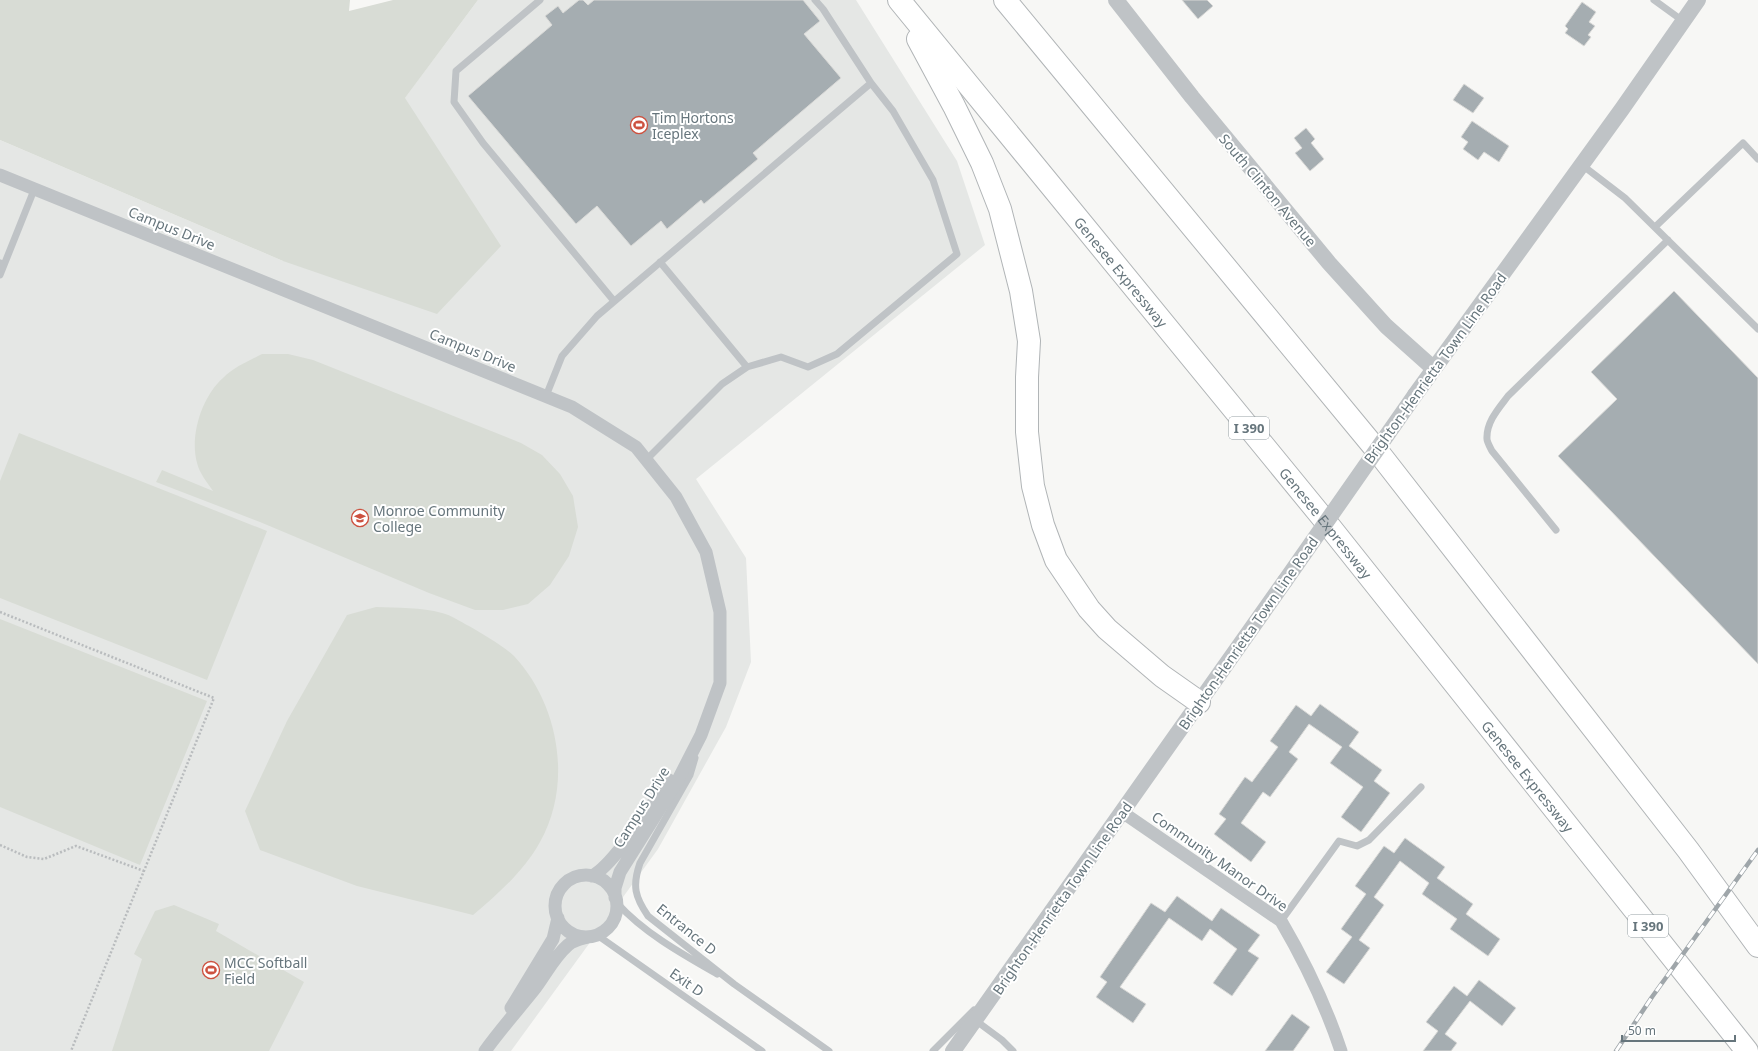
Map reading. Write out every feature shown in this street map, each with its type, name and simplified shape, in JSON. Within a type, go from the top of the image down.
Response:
[{"type":"highway","points":[[894,0],[922,46],[954,106],[982,163],[1000,209],[1021,290],[1029,341],[1027,377],[1027,432],[1033,486],[1043,525],[1056,560],[1089,609],[1107,629],[1162,676],[1199,702]]},
{"type":"highway","name":"Genesee Expressway","points":[[899,0],[1322,517],[1747,1051]]},
{"type":"highway","points":[[1005,0],[1375,448],[1688,850],[1758,946]]},
{"type":"highway","points":[[1688,850],[1758,923]]},
{"type":"highway","points":[[1701,992],[1735,1051]]},
{"type":"street","name":"South Clinton Avenue","points":[[1116,0],[1192,97],[1329,263],[1386,326],[1433,368]]},
{"type":"street","name":"Brighton-Henrietta Town Line Road","points":[[953,1051],[972,1018],[1004,980],[1433,368],[1582,165],[1698,0]]},
{"type":"street","name":"Campus Drive","points":[[0,176],[572,407],[636,447],[676,497],[706,552],[720,612],[720,683],[701,735],[679,778],[620,872],[615,888],[616,900]]},
{"type":"street","name":"Campus Drive","points":[[592,876],[599,872],[623,844],[701,735]]},
{"type":"street","name":"Community Manor Drive","points":[[1122,812],[1281,921],[1296,947],[1330,1020],[1341,1051]]},
{"type":"street","points":[[485,1051],[500,1030],[534,990],[552,962],[563,950],[576,940],[593,936],[606,930],[612,922],[616,913],[616,900],[609,886],[602,879],[592,876],[582,876],[572,879],[564,885],[558,894],[555,904],[558,918],[561,924],[568,931],[577,936],[593,936]]},
{"type":"street","points":[[500,1030],[519,993],[553,939],[558,918]]},
{"type":"lane","points":[[540,0],[456,71],[454,102],[483,143],[614,301]]},
{"type":"lane","points":[[646,460],[722,384],[747,367],[781,357],[808,367],[837,354],[957,254],[933,180],[893,111],[871,83],[823,9],[815,0]]},
{"type":"lane","points":[[1654,0],[1683,21]]},
{"type":"lane","points":[[546,396],[562,356],[597,316],[871,83]]},
{"type":"lane","points":[[1655,227],[1743,143],[1758,158]]},
{"type":"lane","points":[[1582,165],[1625,198],[1758,329]]},
{"type":"lane","points":[[0,275],[2,264],[34,190]]},
{"type":"lane","points":[[1556,530],[1492,451],[1487,439],[1489,426],[1495,413],[1508,396],[1668,240]]},
{"type":"lane","points":[[660,262],[747,367]]},
{"type":"lane","name":"Entrance D","points":[[701,735],[690,775],[640,863],[635,878],[638,902],[648,916],[734,984],[829,1051]]},
{"type":"lane","points":[[1281,921],[1339,841],[1357,846],[1370,840],[1421,788]]},
{"type":"lane","name":"Entrance D","points":[[616,900],[626,913],[643,927],[683,954],[734,984]]},
{"type":"lane","name":"Exit D","points":[[593,936],[762,1051]]},
{"type":"lane","points":[[933,1051],[972,1018],[1002,1040],[1013,1051]]},
{"type":"path","points":[[0,612],[214,698],[71,1051]]},
{"type":"path","points":[[0,845],[27,857],[44,859],[76,846],[144,871]]},
{"type":"shaded area","points":[[0,0],[350,0],[349,11],[393,0],[478,0],[405,98],[501,246],[437,314],[283,261],[0,140]]},
{"type":"shaded area","name":"Monroe Community College","points":[[478,0],[856,0],[957,161],[985,245],[696,479],[746,558],[751,662],[726,727],[658,849],[511,1051],[0,1051],[0,140],[283,261]]},
{"type":"shaded area","points":[[262,354],[288,354],[313,360],[521,443],[542,455],[560,474],[573,496],[578,527],[569,556],[550,585],[528,604],[503,610],[475,610],[429,593],[260,522],[156,482],[162,470],[213,491],[201,473],[197,462],[195,449],[195,436],[202,409],[215,387],[227,374]]},
{"type":"shaded area","points":[[19,433],[267,531],[207,680],[0,598],[0,481]]},
{"type":"shaded area","points":[[376,607],[418,609],[445,614],[493,640],[514,656],[529,675],[542,697],[551,721],[556,745],[558,770],[556,795],[550,819],[534,853],[526,863],[501,890],[473,915],[357,886],[260,850],[245,811],[287,721],[347,615]]},
{"type":"shaded area","points":[[0,619],[207,701],[140,865],[0,807]]},
{"type":"shaded area","name":"MCC Softball Field","points":[[174,905],[219,924],[216,931],[304,982],[269,1051],[112,1051],[142,959],[134,954],[155,911]]},
{"type":"building","name":"Tim Hortons Iceplex","points":[[579,0],[583,0],[588,5],[594,0],[803,0],[820,21],[804,34],[841,78],[753,153],[758,159],[704,204],[701,200],[667,229],[661,221],[631,246],[597,206],[576,224],[468,96],[552,25],[545,16],[558,6],[563,13]]},
{"type":"building","points":[[1182,0],[1207,0],[1213,6],[1198,19]]},
{"type":"building","points":[[1582,2],[1596,12],[1589,22],[1595,26],[1588,35],[1591,37],[1584,46],[1565,33],[1568,29],[1565,26]]},
{"type":"building","points":[[1464,84],[1484,98],[1473,113],[1453,100]]},
{"type":"building","points":[[1472,121],[1509,146],[1499,162],[1484,152],[1478,160],[1463,149],[1468,142],[1461,137]]},
{"type":"building","points":[[1306,128],[1315,139],[1311,143],[1324,159],[1310,171],[1295,153],[1302,148],[1294,138]]},
{"type":"building","points":[[1674,291],[1758,378],[1758,664],[1558,456],[1617,399],[1591,372]]},
{"type":"building","points":[[1320,704],[1359,732],[1349,746],[1382,770],[1374,781],[1390,793],[1361,832],[1341,817],[1363,787],[1330,763],[1342,747],[1309,724],[1289,752],[1298,759],[1270,797],[1263,792],[1241,823],[1266,842],[1251,862],[1214,834],[1226,819],[1219,814],[1245,777],[1252,782],[1278,747],[1270,741],[1296,705],[1311,716]]},
{"type":"building","points":[[1405,838],[1445,867],[1437,878],[1473,904],[1466,914],[1500,939],[1488,956],[1450,929],[1457,919],[1422,894],[1429,883],[1400,861],[1374,897],[1384,905],[1359,940],[1370,948],[1344,984],[1326,972],[1352,937],[1341,929],[1366,894],[1355,886],[1384,846],[1394,853]]},
{"type":"building","points":[[1177,896],[1212,921],[1221,908],[1260,935],[1248,951],[1259,958],[1232,996],[1213,983],[1237,949],[1210,929],[1202,941],[1169,918],[1120,987],[1146,1004],[1133,1023],[1096,997],[1107,982],[1100,977],[1151,903],[1165,912]]},
{"type":"building","points":[[1479,980],[1516,1008],[1502,1026],[1470,1001],[1445,1034],[1457,1043],[1451,1051],[1423,1051],[1438,1031],[1426,1022],[1454,986],[1467,996]]},
{"type":"building","points":[[1292,1014],[1310,1027],[1293,1051],[1265,1051]]},
{"type":"railway","points":[[1616,1051],[1652,997],[1758,850]]},
{"type":"place","name":"Tim Hortons Iceplex","points":[[639,125]]},
{"type":"place","name":"Monroe Community College","points":[[360,518]]},
{"type":"place","name":"MCC Softball Field","points":[[211,970]]}]
